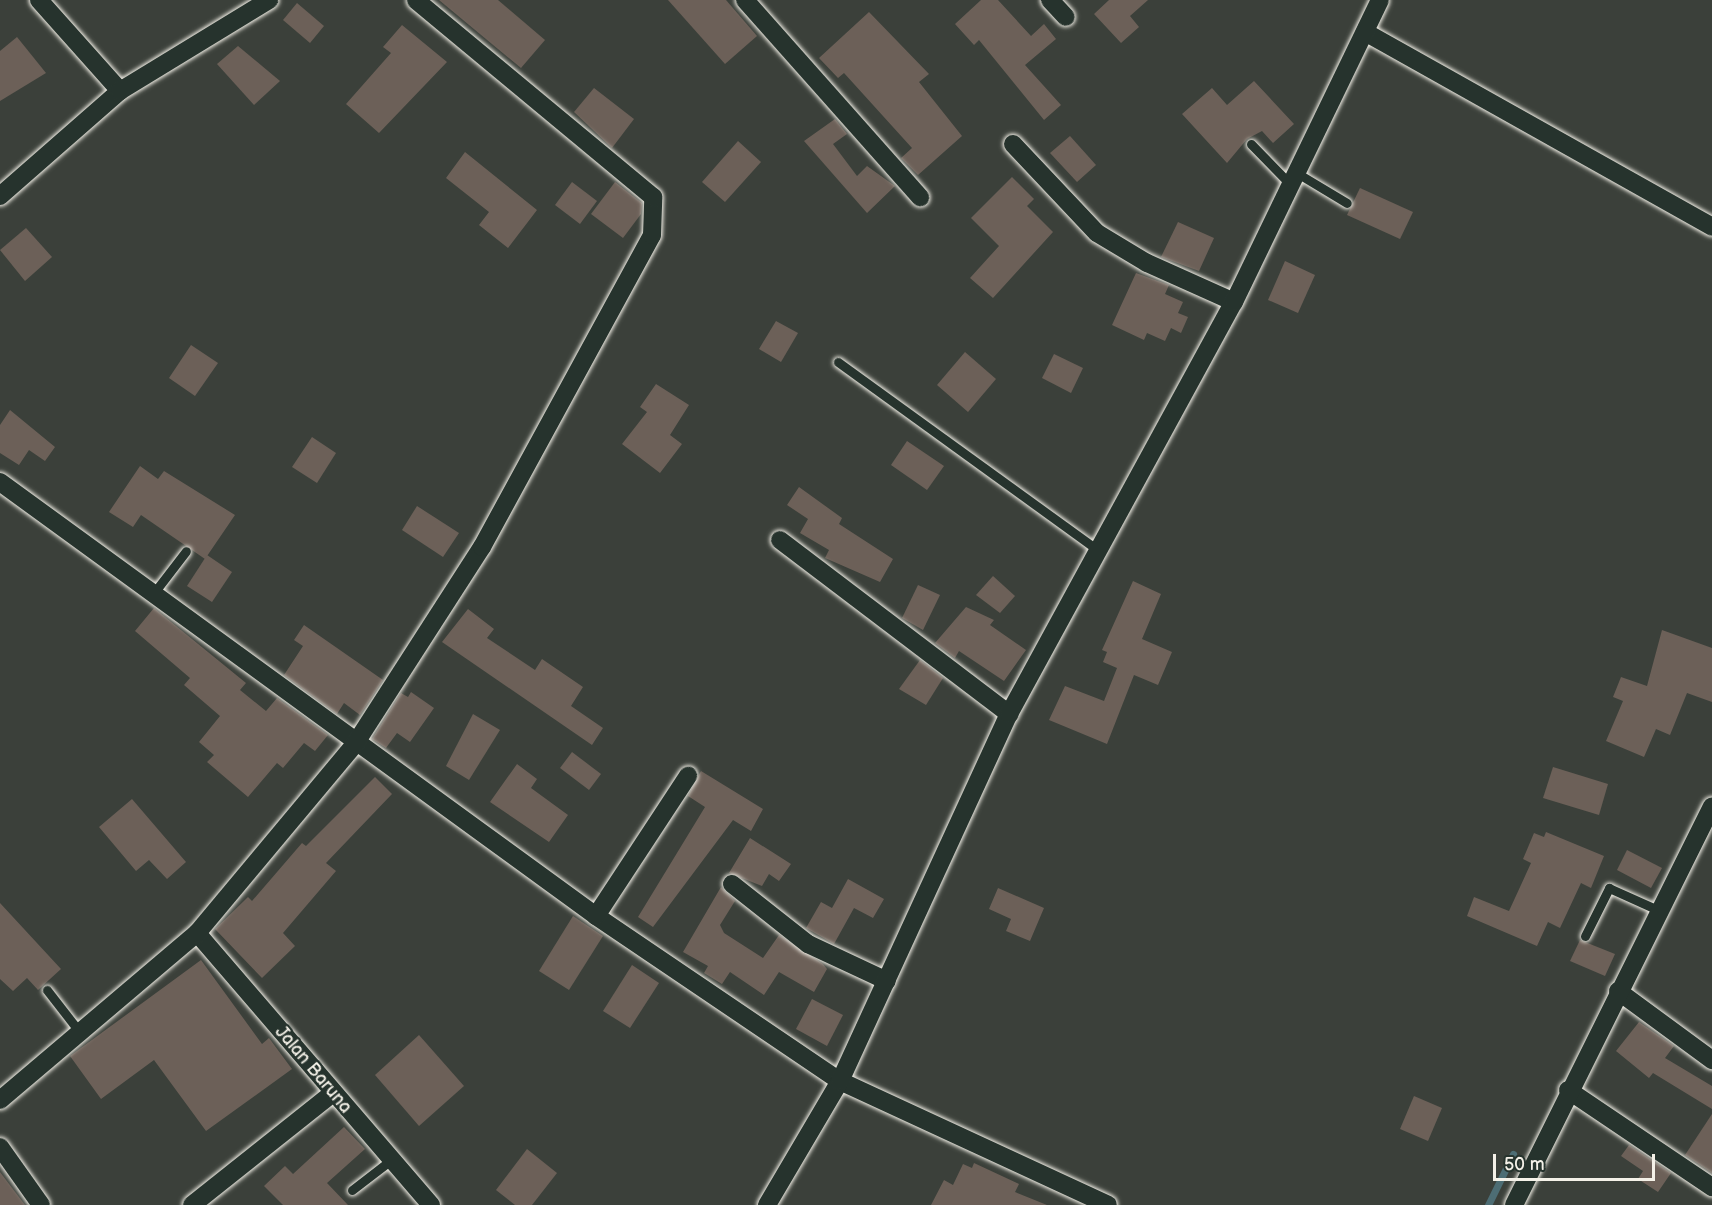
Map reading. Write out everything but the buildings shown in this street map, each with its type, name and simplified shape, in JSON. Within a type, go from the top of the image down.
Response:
[{"type":"street","points":[[39,0],[120,91]]},
{"type":"street","points":[[0,196],[120,91],[269,0]]},
{"type":"street","points":[[0,1100],[78,1030],[197,933],[355,744],[482,548],[652,235],[657,210],[641,184],[416,0]]},
{"type":"street","points":[[745,0],[920,197]]},
{"type":"street","points":[[1050,0],[1066,17]]},
{"type":"street","points":[[767,1205],[840,1081],[1009,714],[1234,302],[1380,0]]},
{"type":"street","points":[[1365,32],[1712,227]]},
{"type":"street","points":[[1013,144],[1097,233],[1147,263],[1234,302]]},
{"type":"street","points":[[0,482],[355,744],[596,916],[840,1081],[1108,1205]]},
{"type":"street","points":[[780,540],[1009,714]]},
{"type":"street","points":[[596,916],[688,776]]},
{"type":"street","points":[[1514,1205],[1568,1090],[1712,807]]},
{"type":"street","points":[[732,884],[808,944],[887,981]]},
{"type":"street","name":"Jalan Baruna","points":[[197,933],[431,1205]]},
{"type":"street","points":[[1618,991],[1712,1060]]},
{"type":"street","points":[[1568,1090],[1712,1187]]},
{"type":"street","points":[[192,1205],[333,1093]]},
{"type":"street","points":[[0,1147],[41,1205]]},
{"type":"lane","points":[[1251,144],[1294,179],[1347,203]]},
{"type":"lane","points":[[838,362],[1098,550]]},
{"type":"lane","points":[[153,595],[186,551]]},
{"type":"lane","points":[[1585,936],[1609,888],[1658,910]]},
{"type":"lane","points":[[46,990],[78,1030]]},
{"type":"lane","points":[[352,1190],[391,1160]]},
{"type":"waterway","points":[[1488,1205],[1513,1154]]}]
